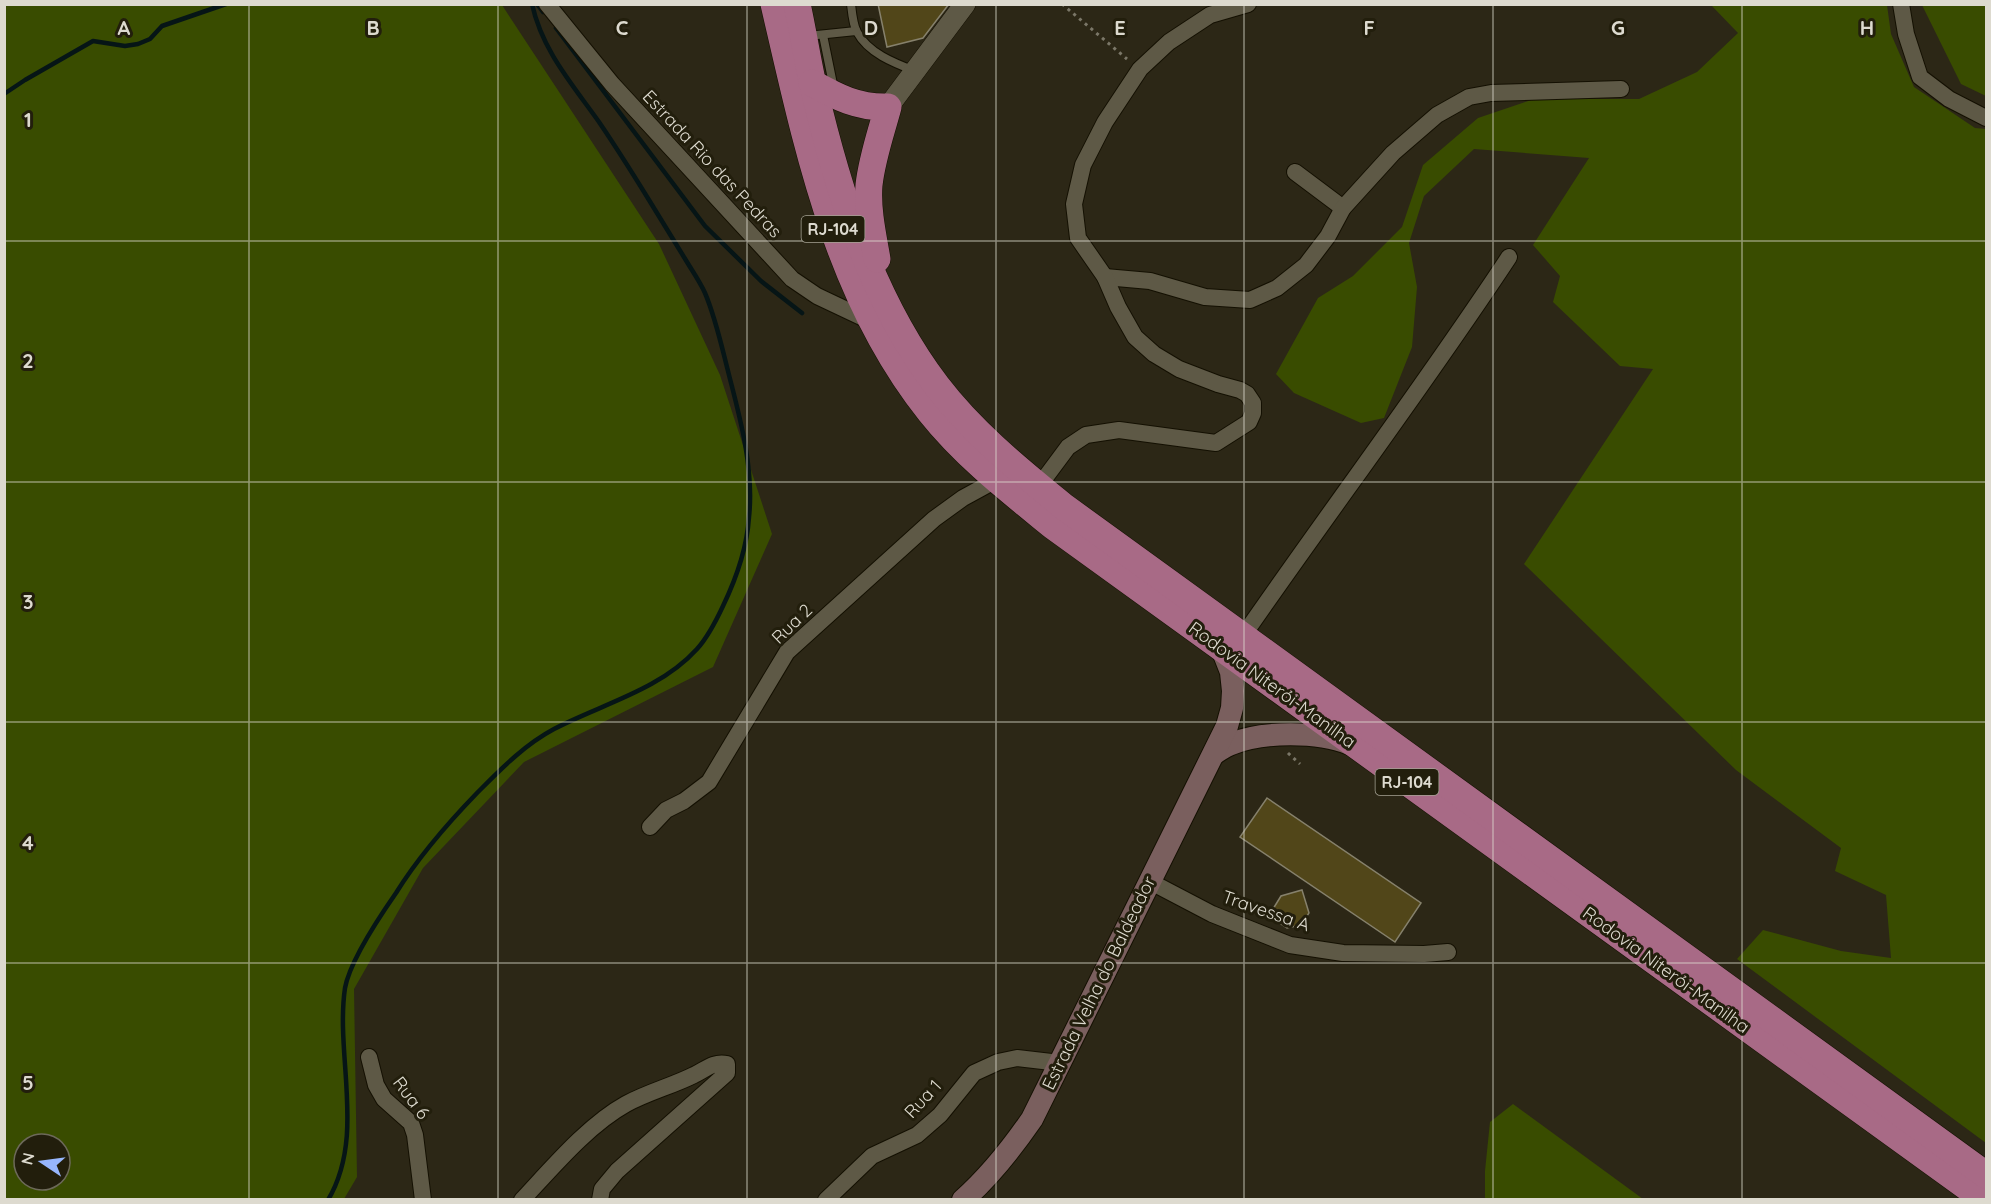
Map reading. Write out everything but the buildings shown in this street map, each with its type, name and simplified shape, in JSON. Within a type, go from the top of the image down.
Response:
[{"type":"highway","name":"Rodovia Niterói-Manilha","points":[[774,4],[805,132],[835,236],[872,322],[903,375],[931,413],[966,452],[996,480],[1053,526],[1232,642],[1977,1190]]},
{"type":"highway","name":"Rodovia Niterói-Manilha","points":[[796,4],[814,36],[844,200],[858,240],[884,298],[906,339],[938,387],[969,424],[1039,486],[1361,748],[1561,895],[1977,1190]]},
{"type":"highway","points":[[824,89],[860,106],[888,107],[869,186],[875,247],[884,298]]},
{"type":"main road","name":"Estrada Velha do Baldeador","points":[[963,1200],[977,1188],[1011,1149],[1032,1119],[1215,753],[1232,708],[1232,642]]},
{"type":"main road","points":[[1215,753],[1230,744],[1247,739],[1292,735],[1338,739],[1361,748]]},
{"type":"street","name":"Estrada Rio das Pedras","points":[[546,4],[612,84],[792,279],[817,296],[872,322]]},
{"type":"street","points":[[888,107],[965,4]]},
{"type":"street","points":[[1039,486],[1068,447],[1086,435],[1119,430],[1216,443],[1249,422],[1253,413],[1253,403],[1247,394],[1179,369],[1154,354],[1135,337],[1118,308],[1106,277],[1078,238],[1074,204],[1083,165],[1105,122],[1140,69],[1168,42],[1210,15],[1248,4]]},
{"type":"street","points":[[1901,4],[1906,34],[1920,77],[1949,99],[1986,118]]},
{"type":"street","points":[[1106,277],[1150,281],[1205,297],[1250,300],[1277,288],[1306,265],[1328,236],[1343,208],[1393,153],[1437,115],[1469,97],[1491,93],[1622,89]]},
{"type":"street","points":[[1295,172],[1343,208]]},
{"type":"street","points":[[1232,642],[1455,339],[1509,257]]},
{"type":"street","name":"Rua 2","points":[[650,826],[666,810],[684,801],[709,782],[787,652],[934,519],[963,498],[996,480]]},
{"type":"street","name":"Travessa A","points":[[1149,881],[1212,914],[1290,945],[1343,953],[1448,952]]},
{"type":"street","name":"Rua 6","points":[[369,1057],[376,1085],[384,1099],[411,1123],[415,1135],[423,1200]]},
{"type":"street","name":"Rua 1","points":[[826,1200],[872,1156],[917,1135],[940,1115],[974,1073],[998,1062],[1017,1058],[1060,1063]]},
{"type":"street","points":[[522,1200],[581,1138],[624,1105],[695,1075],[709,1066],[727,1064],[727,1073],[617,1171],[602,1189],[600,1200]]},
{"type":"lane","points":[[851,4],[856,31],[865,43],[880,55],[915,71]]},
{"type":"lane","points":[[814,36],[856,31]]},
{"type":"path","points":[[1062,4],[1140,69]]},
{"type":"green space","points":[[5,5],[502,5],[659,244],[720,375],[772,534],[713,667],[524,762],[423,868],[354,989],[357,1177],[344,1199],[5,1199]]},
{"type":"green space","points":[[1711,5],[1887,5],[1891,34],[1914,87],[1975,128],[1986,129],[1986,1143],[1737,959],[1763,930],[1841,951],[1891,958],[1886,895],[1835,871],[1841,848],[1736,770],[1524,564],[1653,369],[1620,366],[1553,302],[1560,276],[1533,245],[1589,158],[1474,149],[1424,196],[1409,243],[1417,287],[1412,347],[1384,418],[1361,423],[1294,393],[1276,374],[1318,298],[1353,276],[1402,227],[1423,165],[1478,118],[1534,99],[1639,99],[1697,72],[1738,33]]},
{"type":"green space","points":[[1922,5],[1986,5],[1986,96],[1961,84]]},
{"type":"green space","points":[[1513,1104],[1643,1199],[1485,1199],[1485,1171],[1490,1122]]},
{"type":"waterway","points":[[4,94],[93,41],[125,46],[138,44],[150,39],[162,26],[226,4]]},
{"type":"waterway","points":[[328,1200],[339,1175],[345,1149],[347,1123],[343,1041],[345,988],[359,952],[374,926],[414,866],[434,841],[455,816],[513,758],[554,729],[648,686],[682,663],[697,649],[712,629],[728,596],[740,563],[748,529],[750,481],[745,446],[738,410],[705,293],[618,151],[550,52],[532,4]]},
{"type":"waterway","points":[[537,4],[543,12]]},
{"type":"waterway","points":[[556,28],[705,226],[761,281],[802,313]]}]
